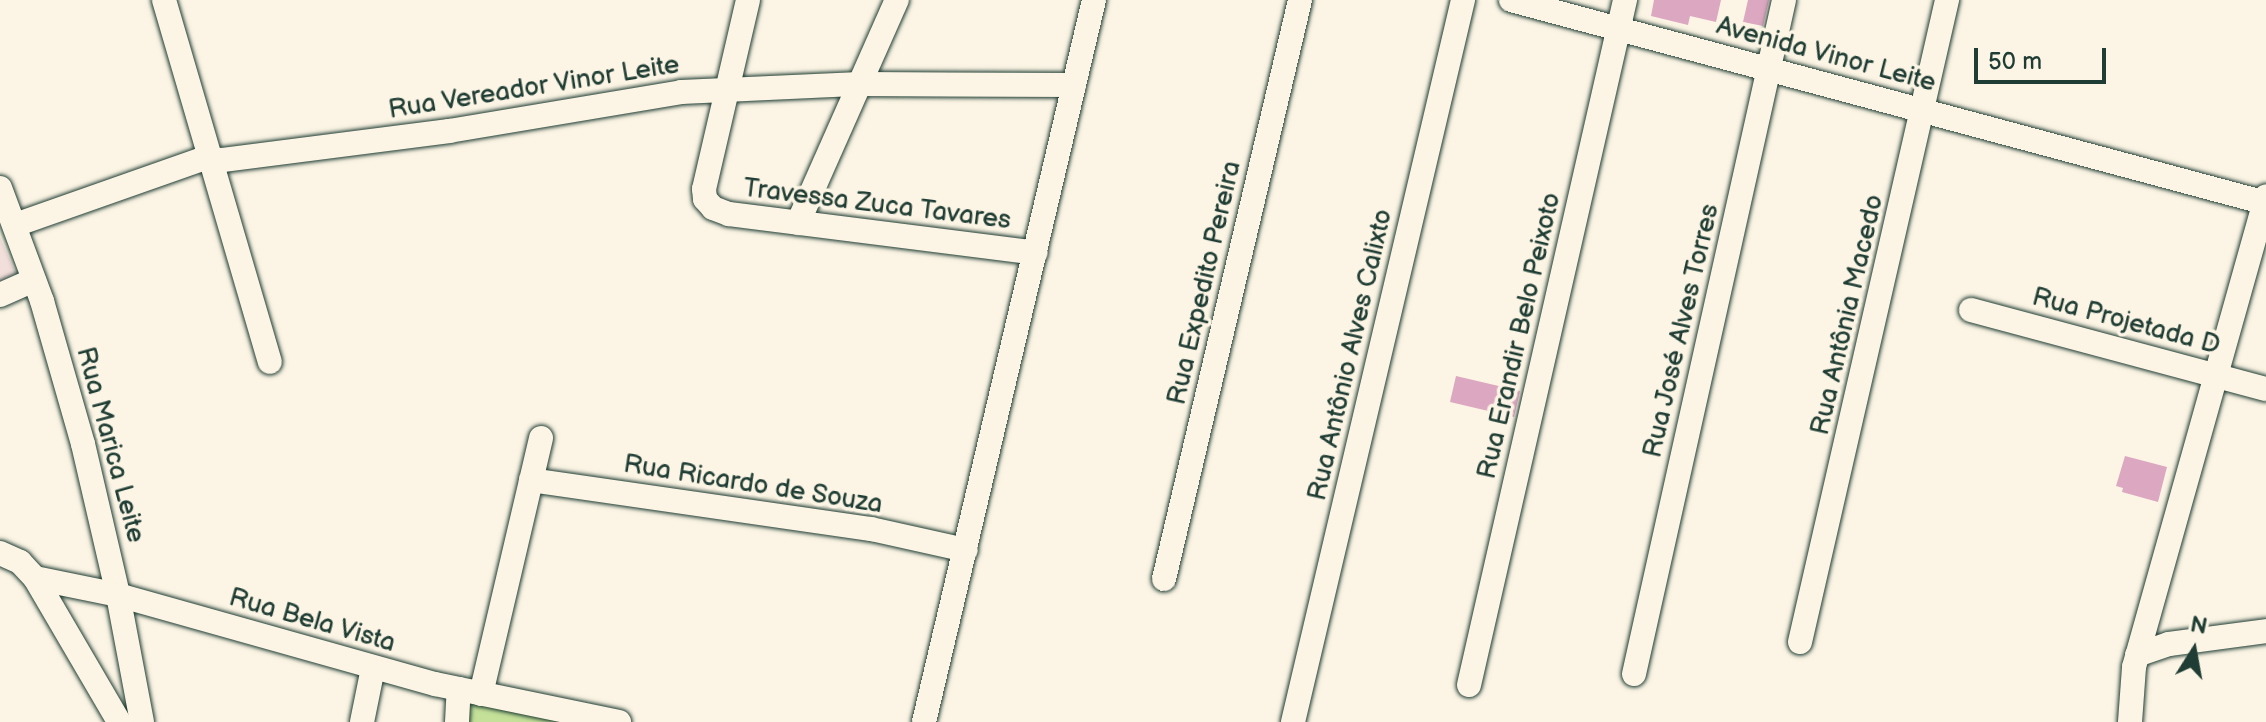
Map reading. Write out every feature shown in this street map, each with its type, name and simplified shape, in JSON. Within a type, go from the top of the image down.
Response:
[{"type":"street","points":[[164,0],[270,362]]},
{"type":"street","points":[[730,90],[748,0]]},
{"type":"street","points":[[798,223],[897,0]]},
{"type":"street","points":[[924,722],[1094,0]]},
{"type":"street","name":"Rua Expedito Pereira","points":[[1164,579],[1300,0]]},
{"type":"street","name":"Rua Antônio Alves Calixto","points":[[1293,722],[1463,0]]},
{"type":"street","name":"Avenida Vinor Leite","points":[[1511,0],[2265,201]]},
{"type":"street","name":"Rua Erandir Belo Peixoto","points":[[1469,685],[1625,0]]},
{"type":"street","name":"Rua José Alves Torres","points":[[1634,674],[1784,0]]},
{"type":"street","name":"Rua Antônia Macedo","points":[[1800,642],[1947,0]]},
{"type":"street","name":"Rua Vereador Vinor Leite","points":[[15,225],[202,159],[449,131],[681,92],[858,84],[1074,85]]},
{"type":"street","name":"Travessa Zuca Tavares","points":[[730,90],[704,189],[705,199],[713,208],[729,214],[1036,253]]},
{"type":"street","name":"Rua Marica Leite","points":[[0,188],[34,280],[83,444],[118,595],[142,722]]},
{"type":"street","points":[[2130,722],[2130,685],[2137,655],[2265,201]]},
{"type":"street","points":[[0,295],[34,280]]},
{"type":"street","name":"Rua Projetada D","points":[[1971,310],[2266,389]]},
{"type":"street","points":[[457,722],[470,692],[541,438]]},
{"type":"street","name":"Rua Ricardo de Souza","points":[[531,480],[871,529],[966,550]]},
{"type":"street","name":"Rua Bela Vista","points":[[0,553],[20,562],[35,578],[118,595],[373,668],[470,692],[584,718],[619,722]]},
{"type":"street","points":[[35,578],[119,722]]},
{"type":"street","points":[[2137,655],[2169,644],[2266,631]]},
{"type":"street","points":[[362,722],[373,668]]},
{"type":"shaded area","points":[[0,237],[16,274],[0,281]]},
{"type":"green space","points":[[465,698],[576,722],[468,722]]},
{"type":"building","points":[[1654,0],[1721,0],[1716,22],[1690,16],[1688,25],[1651,16]]},
{"type":"building","points":[[1748,0],[1769,0],[1763,26],[1743,22]]},
{"type":"building","points":[[1456,376],[1520,391],[1514,417],[1450,402]]},
{"type":"building","points":[[2125,456],[2167,467],[2158,502],[2122,492],[2123,488],[2116,486]]}]
